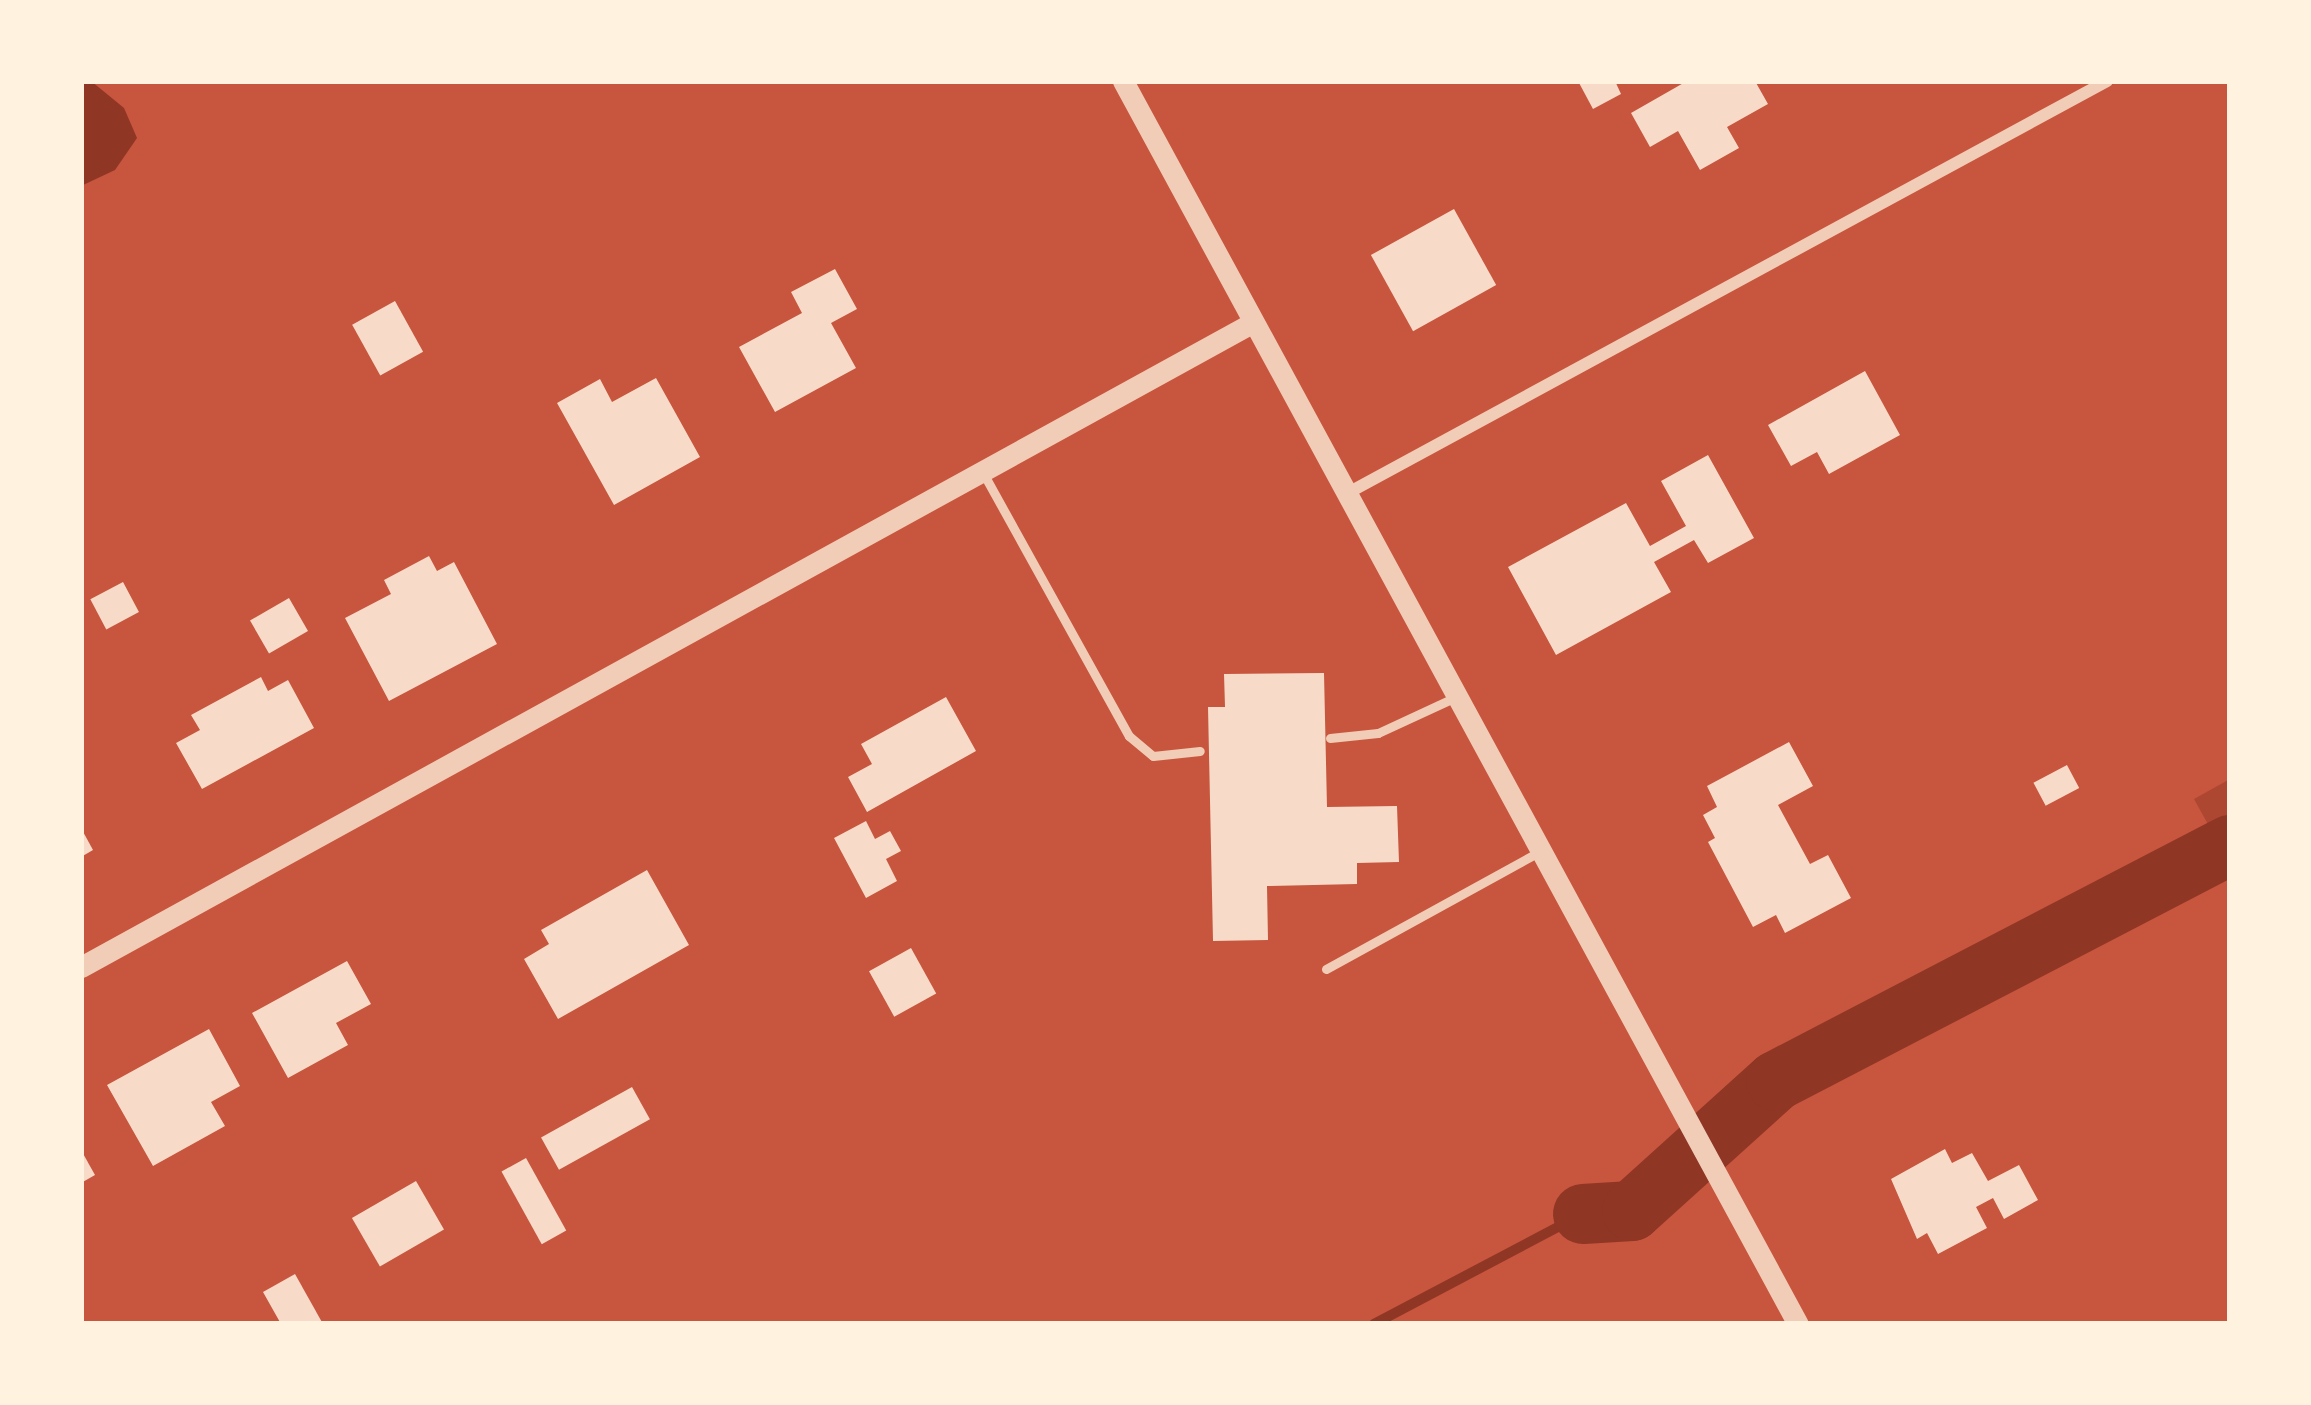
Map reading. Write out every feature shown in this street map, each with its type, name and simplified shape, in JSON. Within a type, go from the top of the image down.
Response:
[{"type":"street","points":[[1124,81],[1798,1324]]},
{"type":"street","points":[[1346,494],[2107,81]]},
{"type":"street","points":[[81,967],[1252,323]]},
{"type":"lane","points":[[982,471],[1129,736],[1153,756],[1201,751]]},
{"type":"lane","points":[[1330,738],[1378,733],[1456,697]]},
{"type":"lane","points":[[1326,969],[1541,850]]},
{"type":"shaded area","points":[[91,81],[124,108],[137,138],[115,170],[81,186],[81,83]]},
{"type":"shaded area","points":[[2230,779],[2230,864],[2194,799]]},
{"type":"building","points":[[1578,81],[1615,81],[1621,94],[1593,109]]},
{"type":"building","points":[[1687,81],[1755,81],[1768,104],[1727,127],[1739,148],[1700,170],[1678,131],[1650,147],[1631,113]]},
{"type":"building","points":[[1454,209],[1496,285],[1413,331],[1371,255]]},
{"type":"building","points":[[835,269],[857,309],[831,323],[856,368],[775,412],[739,347],[802,313],[791,292]]},
{"type":"building","points":[[395,301],[423,352],[380,375],[352,325]]},
{"type":"building","points":[[1865,371],[1900,435],[1829,474],[1817,452],[1791,466],[1768,425]]},
{"type":"building","points":[[656,378],[700,457],[614,505],[557,403],[600,379],[612,402]]},
{"type":"building","points":[[1708,455],[1754,538],[1708,563],[1694,540],[1654,562],[1671,592],[1556,655],[1508,567],[1626,503],[1650,546],[1686,526],[1661,481]]},
{"type":"building","points":[[429,556],[437,571],[454,562],[497,644],[389,701],[345,618],[391,594],[384,580]]},
{"type":"building","points":[[123,582],[139,612],[106,629],[90,599]]},
{"type":"building","points":[[289,598],[308,631],[269,653],[250,620]]},
{"type":"building","points":[[1324,673],[1327,807],[1397,806],[1399,862],[1357,863],[1357,884],[1267,886],[1268,940],[1213,941],[1208,707],[1225,707],[1224,674]]},
{"type":"building","points":[[261,677],[268,691],[288,680],[314,728],[202,789],[176,743],[200,730],[191,715]]},
{"type":"building","points":[[946,697],[976,751],[867,812],[848,777],[872,764],[861,744]]},
{"type":"building","points":[[1789,742],[1813,786],[1778,805],[1810,864],[1828,855],[1851,898],[1785,933],[1776,915],[1753,927],[1708,842],[1715,838],[1703,815],[1717,807],[1707,786]]},
{"type":"building","points":[[2067,765],[2079,788],[2046,806],[2033,783]]},
{"type":"building","points":[[866,821],[875,839],[890,831],[901,851],[886,859],[897,881],[866,898],[834,838]]},
{"type":"building","points":[[81,828],[93,850],[81,857]]},
{"type":"building","points":[[647,870],[689,945],[558,1019],[524,959],[549,944],[541,930]]},
{"type":"building","points":[[911,948],[936,993],[894,1017],[869,971]]},
{"type":"building","points":[[347,961],[371,1004],[336,1023],[348,1045],[288,1078],[252,1013]]},
{"type":"building","points":[[209,1029],[240,1086],[211,1102],[225,1126],[153,1166],[107,1085]]},
{"type":"building","points":[[632,1087],[650,1119],[559,1170],[541,1137]]},
{"type":"building","points":[[1945,1149],[1952,1163],[1972,1153],[1988,1181],[2019,1165],[2038,1200],[2004,1219],[1993,1198],[1976,1207],[1987,1228],[1938,1254],[1927,1233],[1917,1239],[1891,1179]]},
{"type":"building","points":[[81,1150],[95,1175],[81,1183]]},
{"type":"building","points":[[526,1158],[566,1231],[542,1244],[502,1172]]},
{"type":"building","points":[[416,1181],[444,1229],[380,1266],[352,1218]]},
{"type":"building","points":[[295,1274],[323,1324],[281,1324],[263,1292]]},
{"type":"waterway","points":[[1583,1214],[1632,1211],[1776,1081],[2230,845]]},
{"type":"waterway","points":[[1374,1324],[1583,1214]]}]
